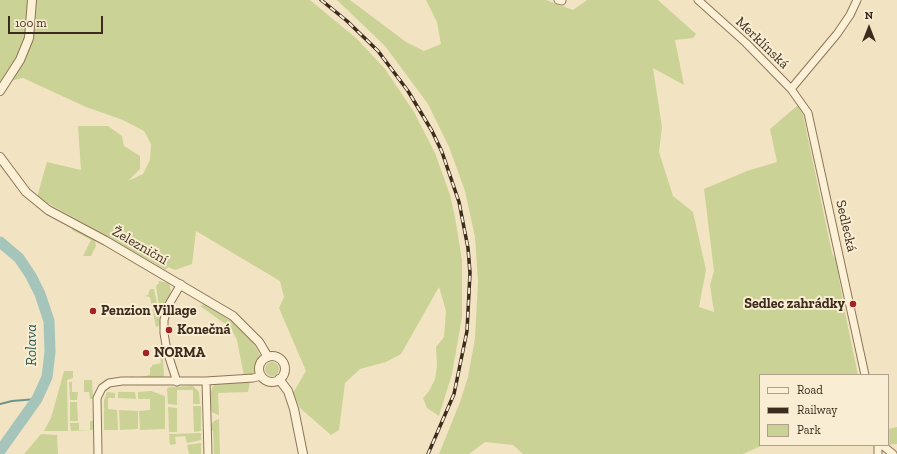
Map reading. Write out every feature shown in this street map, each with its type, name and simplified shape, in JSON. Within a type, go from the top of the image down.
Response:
[{"type":"street","points":[[0,91],[20,60],[30,38],[32,0]]},
{"type":"street","name":"Merklínská","points":[[698,0],[746,43],[791,89]]},
{"type":"street","points":[[791,89],[837,34],[850,15],[857,0]]},
{"type":"street","name":"Sedlecká","points":[[791,89],[808,113],[865,374]]},
{"type":"street","name":"Železniční","points":[[0,157],[26,192],[48,210],[180,284],[233,316],[259,342],[268,357]]},
{"type":"street","points":[[177,382],[167,351],[164,333],[164,320],[168,306],[180,284]]},
{"type":"street","points":[[98,454],[97,398],[102,388],[114,382],[206,381],[253,378],[261,376],[269,381],[279,379],[284,372],[283,363],[278,358],[268,357],[263,360],[260,365],[261,376]]},
{"type":"street","points":[[279,379],[288,391],[294,409],[303,454]]},
{"type":"street","points":[[206,381],[208,454]]},
{"type":"street","points":[[881,446],[897,449]]},
{"type":"street","points":[[878,454],[881,446]]},
{"type":"street","points":[[881,446],[893,454]]},
{"type":"green space","points":[[0,0],[310,0],[357,39],[385,69],[414,112],[435,153],[450,195],[455,217],[462,260],[462,317],[452,374],[439,416],[427,408],[423,398],[429,391],[435,379],[437,366],[436,347],[444,337],[446,311],[439,287],[401,354],[386,362],[360,369],[345,383],[339,430],[331,435],[300,408],[293,393],[306,371],[279,308],[284,297],[280,281],[196,231],[192,264],[175,270],[168,267],[166,270],[37,197],[47,162],[81,170],[78,126],[108,126],[122,136],[124,146],[140,156],[140,169],[128,181],[143,174],[150,160],[151,144],[144,131],[123,120],[86,107],[23,78],[5,82],[0,86]]},
{"type":"green space","points":[[337,0],[350,0],[406,42],[424,51],[441,44],[437,22],[426,0],[546,0],[573,10],[587,0],[658,0],[696,34],[693,38],[675,40],[684,85],[653,68],[662,127],[659,152],[673,196],[693,212],[706,270],[699,307],[714,312],[710,285],[714,271],[704,189],[747,171],[777,162],[770,129],[798,105],[803,115],[832,253],[836,260],[858,374],[759,374],[759,446],[761,446],[743,454],[523,454],[513,445],[485,442],[469,454],[439,454],[460,402],[468,377],[475,338],[478,281],[475,237],[465,191],[449,147],[428,104],[385,46]]},
{"type":"green space","points":[[73,227],[95,240],[96,246],[91,256],[83,256],[91,240],[72,230]]},
{"type":"green space","points":[[158,281],[169,283],[171,291],[161,319],[156,286],[159,283]]},
{"type":"green space","points":[[150,289],[154,289],[160,319],[159,326],[156,327],[150,297],[144,296],[148,295]]},
{"type":"green space","points":[[204,304],[236,324],[251,339],[260,355],[254,373],[244,376],[237,340],[231,328],[200,306]]},
{"type":"green space","points":[[160,357],[163,357],[164,378],[128,379],[133,376],[135,378],[150,375],[150,368],[152,365],[161,363]]},
{"type":"green space","points":[[269,362],[275,362],[279,366],[279,372],[275,376],[269,376],[265,372],[265,366]]},
{"type":"green space","points":[[64,371],[73,371],[73,378],[67,380],[68,431],[44,431],[51,418]]},
{"type":"green space","points":[[84,380],[92,380],[93,399],[90,399],[89,392],[84,392]]},
{"type":"green space","points":[[69,382],[72,382],[72,392],[78,392],[77,400],[70,400]]},
{"type":"green space","points":[[250,382],[248,392],[218,393],[219,415],[213,413],[210,409],[210,394],[213,386],[220,383]]},
{"type":"green space","points":[[193,386],[199,392],[200,404],[193,404],[193,390],[177,390],[177,405],[168,404],[167,389],[169,387]]},
{"type":"green space","points":[[151,391],[165,396],[165,429],[140,430],[139,411],[150,410],[150,399],[138,399],[138,392]]},
{"type":"green space","points":[[107,392],[115,393],[115,398],[108,398],[108,409],[117,410],[118,430],[104,430],[104,400]]},
{"type":"green space","points":[[118,392],[135,392],[136,399],[118,398]]},
{"type":"green space","points":[[70,402],[77,402],[78,421],[70,421]]},
{"type":"green space","points":[[193,406],[201,406],[201,431],[194,432]]},
{"type":"green space","points":[[168,407],[177,408],[177,432],[169,432]]},
{"type":"green space","points":[[119,410],[138,411],[138,429],[120,430]]},
{"type":"green space","points":[[219,419],[220,454],[214,454],[213,431],[210,429],[210,426],[214,421]]},
{"type":"green space","points":[[90,421],[93,421],[93,430],[71,431],[70,423],[79,423],[79,430],[90,430]]},
{"type":"green space","points":[[897,427],[897,444],[889,445],[889,429]]},
{"type":"green space","points":[[201,433],[201,440],[187,443],[185,436],[175,437],[176,444],[170,445],[169,434]]},
{"type":"green space","points":[[41,434],[57,435],[58,454],[24,454]]},
{"type":"green space","points":[[201,443],[201,454],[189,454],[187,445]]},
{"type":"waterway","name":"Rolava","points":[[0,242],[19,258],[31,276],[40,294],[49,321],[50,352],[47,377],[37,399],[0,451]]},
{"type":"waterway","points":[[0,404],[12,401],[37,399]]},
{"type":"railway","points":[[321,0],[347,21],[378,51],[408,91],[432,131],[442,152],[459,202],[468,248],[470,273],[467,331],[454,394],[428,454]]},
{"type":"place","name":"Sedlec zahrádky","points":[[853,304]]},
{"type":"place","name":"Penzion Village","points":[[93,311]]},
{"type":"place","name":"Konečná","points":[[169,330]]},
{"type":"place","name":"NORMA","points":[[146,353]]}]
